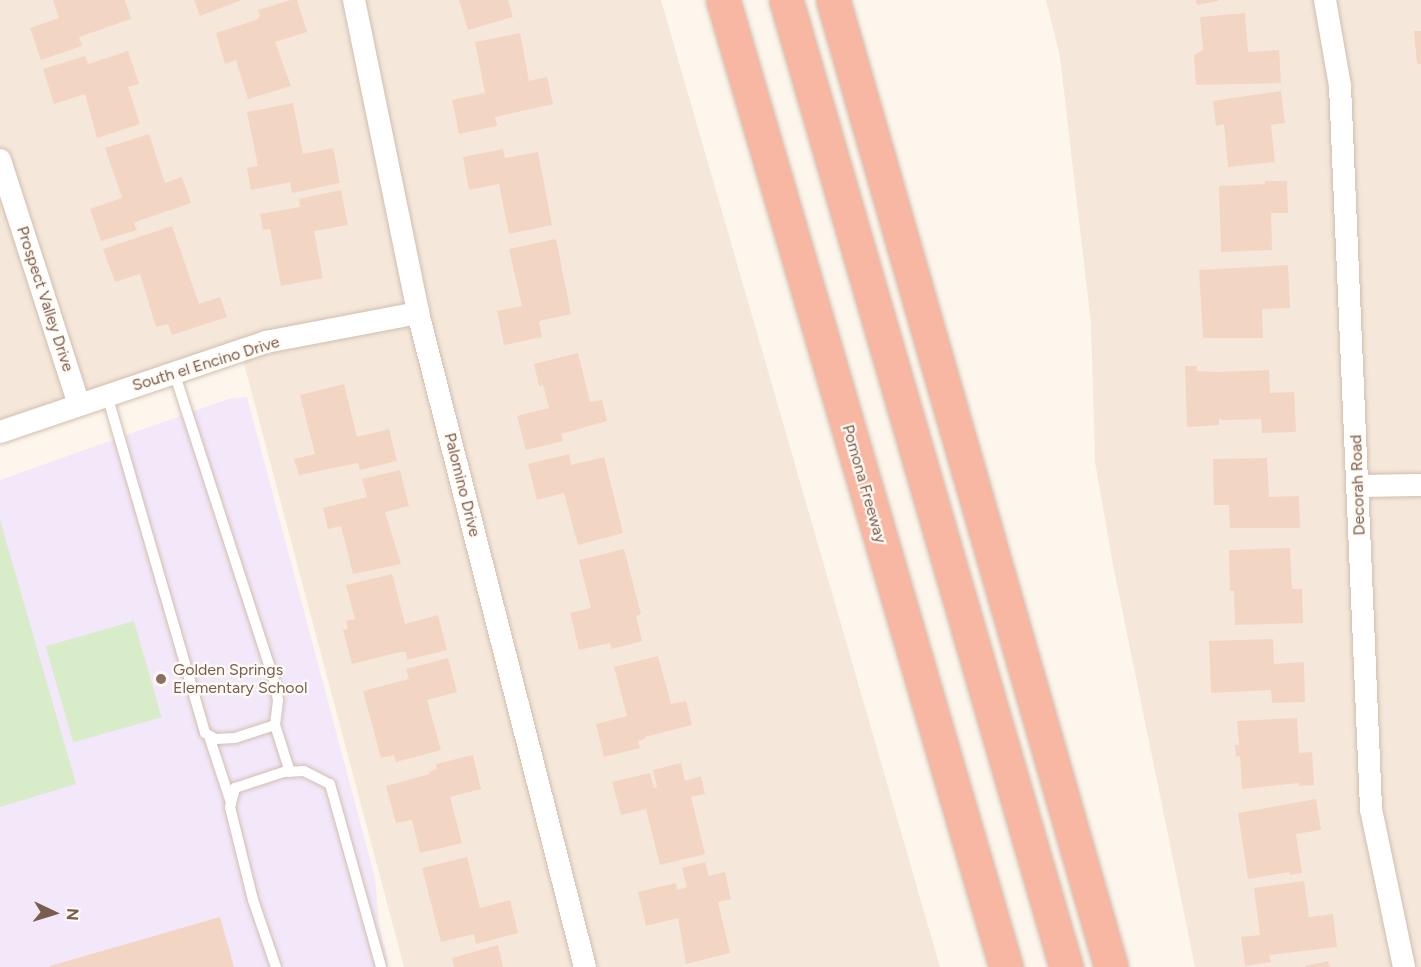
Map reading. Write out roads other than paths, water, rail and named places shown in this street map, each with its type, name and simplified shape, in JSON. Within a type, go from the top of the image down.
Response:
[{"type":"highway","name":"Pomona Freeway","points":[[723,0],[1006,967]]},
{"type":"highway","points":[[766,0],[1046,967]]},
{"type":"highway","points":[[786,0],[1066,967]]},
{"type":"highway","points":[[833,0],[1111,967]]},
{"type":"street","name":"Palomino Drive","points":[[354,0],[418,313],[585,967]]},
{"type":"street","name":"Decorah Road","points":[[1325,0],[1340,86],[1371,809],[1404,967]]},
{"type":"street","name":"Prospect Valley Drive","points":[[0,160],[79,405]]},
{"type":"street","name":"South el Encino Drive","points":[[0,432],[266,342],[418,313]]},
{"type":"street","points":[[1358,486],[1421,484]]},
{"type":"lane","points":[[174,373],[273,677],[278,700],[275,725],[290,772]]},
{"type":"lane","points":[[107,395],[205,733],[216,739],[235,738],[275,725]]},
{"type":"lane","points":[[209,736],[231,803],[253,900],[276,967]]},
{"type":"lane","points":[[231,803],[235,788],[290,772],[304,771],[330,784],[381,967]]},
{"type":"place","name":"Golden Springs Elementary School","points":[[161,679]]}]
